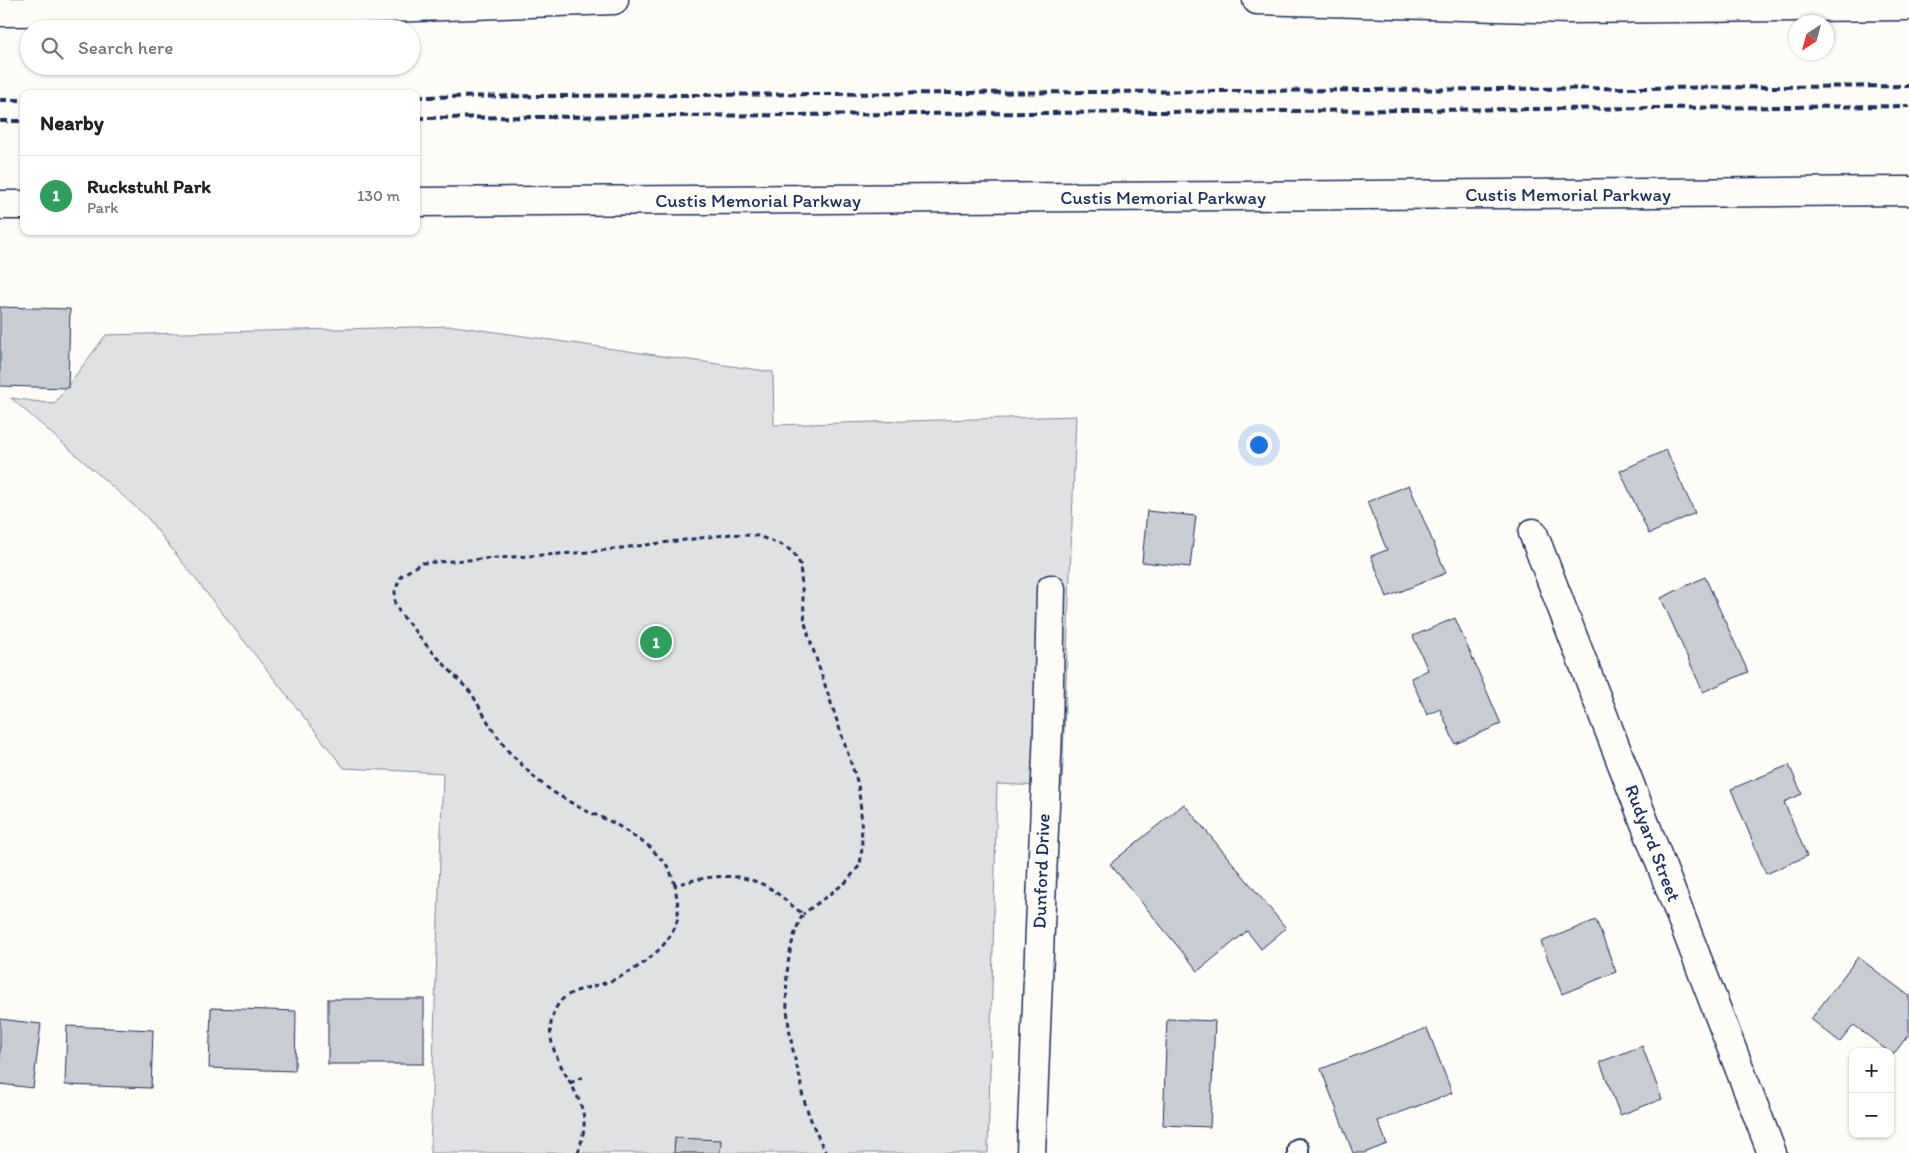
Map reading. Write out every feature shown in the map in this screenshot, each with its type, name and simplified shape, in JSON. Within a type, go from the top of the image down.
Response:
[{"type":"main road","points":[[0,12],[330,10],[614,0]]},
{"type":"main road","points":[[1257,0],[1569,9],[1909,6]]},
{"type":"main road","name":"Custis Memorial Parkway","points":[[420,202],[1909,191]]},
{"type":"main road","points":[[0,205],[20,205]]},
{"type":"main road","name":"Rudyard Street","points":[[1532,533],[1772,1153]]},
{"type":"main road","name":"Dunford Drive","points":[[1031,1153],[1048,729],[1050,589]]},
{"type":"path","points":[[578,1153],[584,1118],[577,1097],[549,1037],[556,1009],[572,993],[580,989],[603,984],[627,974],[656,952],[671,933],[678,918],[675,885],[669,868],[650,848],[614,823],[582,810],[553,792],[536,779],[508,751],[491,727],[472,694],[428,647],[400,613],[394,598],[397,582],[401,576],[420,563],[590,552],[732,534],[758,536],[788,548],[797,558],[800,564],[805,623],[858,784],[862,847],[860,865],[846,882],[803,914],[791,943],[786,990],[788,1027],[792,1051],[805,1102],[826,1153]]},
{"type":"path","points":[[675,885],[708,876],[743,879],[762,884],[803,914]]},
{"type":"path","points":[[570,1083],[583,1076]]},
{"type":"shaded area","points":[[454,326],[773,372],[774,425],[1076,416],[1062,787],[997,784],[988,1153],[430,1153],[443,773],[344,768],[146,516],[11,398],[54,404],[106,335]]},
{"type":"building","points":[[0,307],[70,309],[68,388],[0,386]]},
{"type":"building","points":[[1666,450],[1695,513],[1649,534],[1620,471]]},
{"type":"building","points":[[1409,485],[1446,573],[1387,597],[1371,556],[1387,550],[1367,502]]},
{"type":"building","points":[[1147,511],[1196,516],[1190,567],[1142,562]]},
{"type":"building","points":[[1705,577],[1748,672],[1703,692],[1661,598]]},
{"type":"building","points":[[1455,618],[1501,724],[1455,744],[1440,709],[1427,715],[1411,678],[1428,670],[1413,636]]},
{"type":"building","points":[[1789,765],[1802,794],[1784,802],[1807,856],[1766,874],[1731,789]]},
{"type":"building","points":[[1184,804],[1286,928],[1261,949],[1247,931],[1198,971],[1110,864]]},
{"type":"building","points":[[1596,920],[1616,972],[1562,994],[1541,942]]},
{"type":"building","points":[[1858,957],[1909,996],[1909,1034],[1894,1054],[1894,1048],[1884,1048],[1854,1025],[1840,1042],[1811,1019]]},
{"type":"building","points":[[328,999],[424,999],[424,1064],[328,1064]]},
{"type":"building","points":[[211,1008],[296,1011],[295,1071],[209,1068]]},
{"type":"building","points":[[0,1019],[41,1024],[33,1088],[0,1084]]},
{"type":"building","points":[[1167,1019],[1215,1021],[1210,1127],[1163,1125]]},
{"type":"building","points":[[67,1026],[153,1030],[151,1088],[65,1085]]},
{"type":"building","points":[[1427,1028],[1452,1093],[1378,1121],[1387,1144],[1364,1153],[1353,1153],[1321,1069]]},
{"type":"building","points":[[1642,1046],[1662,1099],[1620,1115],[1600,1062]]},
{"type":"building","points":[[675,1138],[721,1140],[720,1153],[674,1153]]},
{"type":"railway","points":[[420,97],[1909,86]]},
{"type":"railway","points":[[0,100],[20,100]]},
{"type":"railway","points":[[420,118],[1909,106]]},
{"type":"railway","points":[[0,121],[20,121]]},
{"type":"place","name":"Ruckstuhl Park","points":[[656,642]]}]
